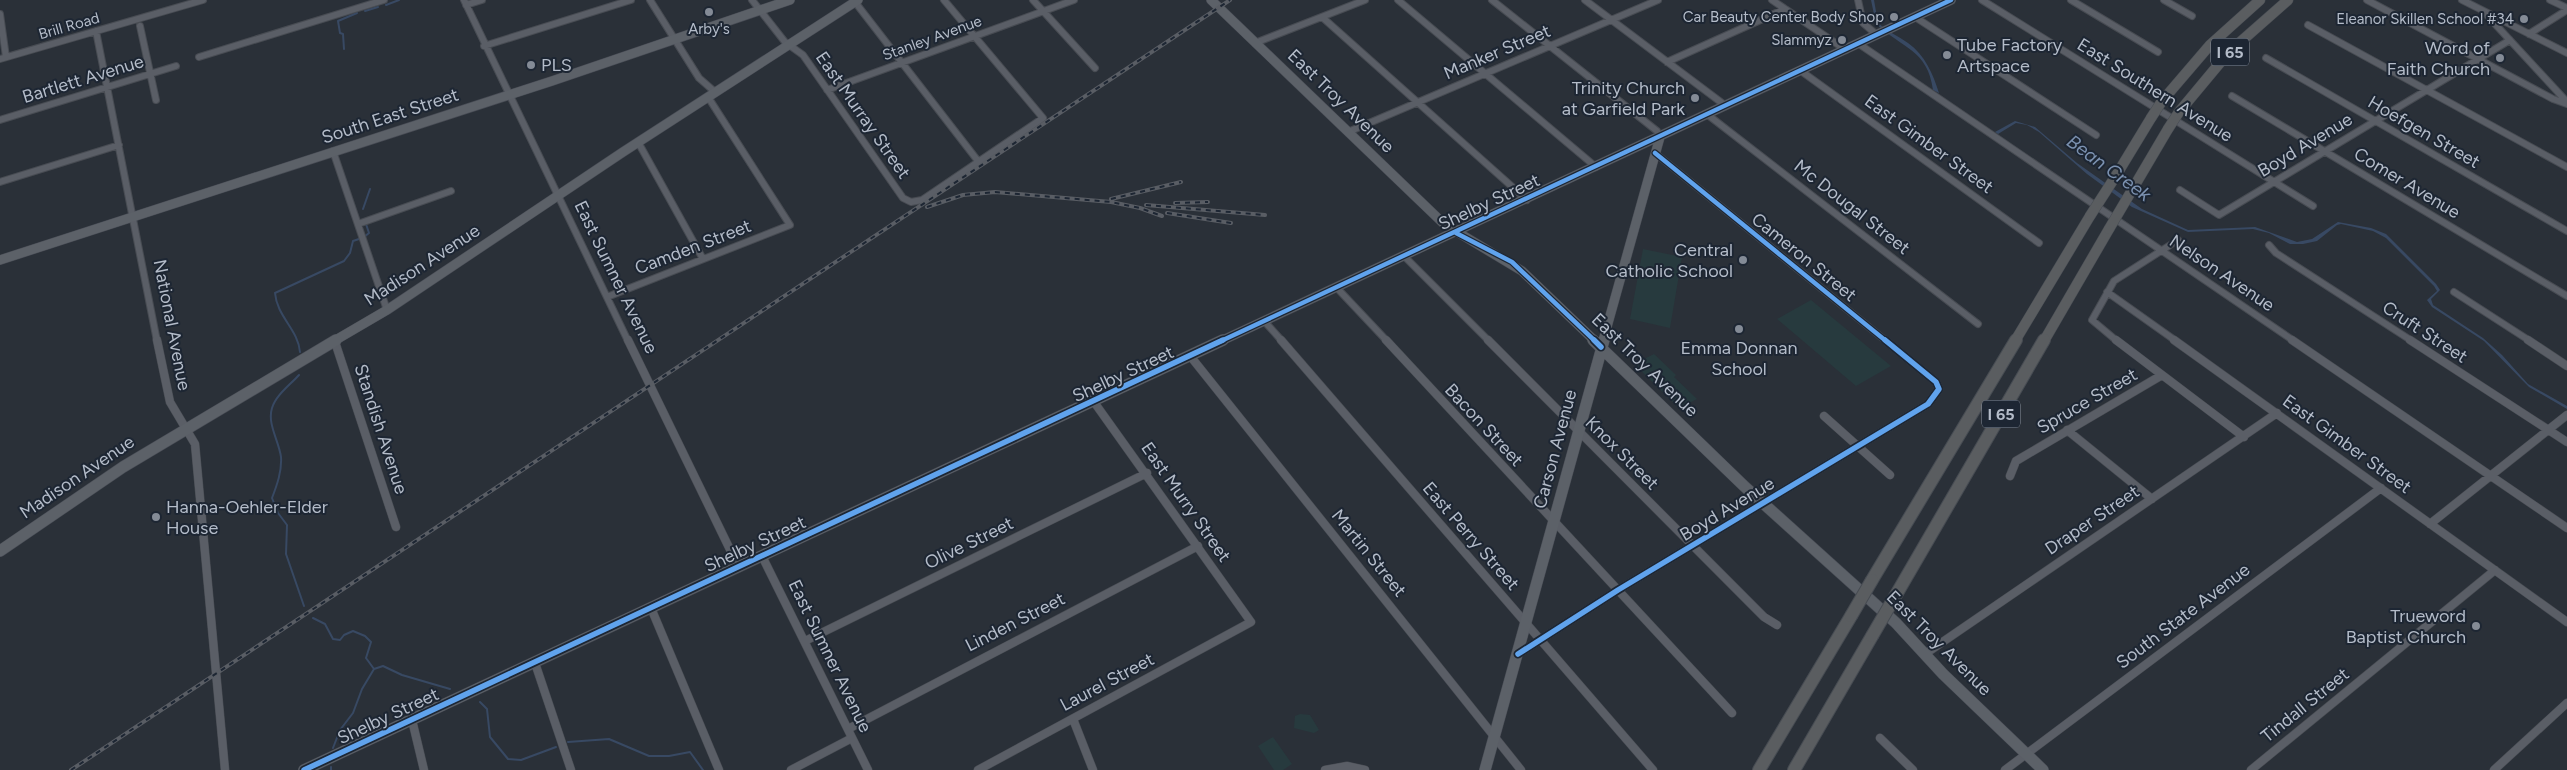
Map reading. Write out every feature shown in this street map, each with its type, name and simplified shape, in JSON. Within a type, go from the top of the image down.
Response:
[{"type":"highway","name":"I 65","points":[[1758,770],[2150,118],[2162,101],[2210,45],[2260,0]]},
{"type":"highway","name":"I 65","points":[[1794,770],[2168,129],[2179,112],[2219,63],[2279,6],[2290,0]]},
{"type":"main road","name":"South East Street","points":[[0,260],[508,95],[790,0]]},
{"type":"main road","name":"East Troy Avenue","points":[[1211,0],[1444,224],[1456,233],[1512,262],[1762,503],[1854,583],[2043,770]]},
{"type":"main road","name":"Shelby Street","points":[[304,770],[1527,200],[1951,0]]},
{"type":"main road","name":"Madison Avenue","points":[[0,551],[97,483],[387,310],[638,142],[857,1]]},
{"type":"main road","name":"Carson Avenue","points":[[1485,770],[1496,738],[1601,347],[1660,137]]},
{"type":"street","name":"Brill Road","points":[[3,58],[203,0]]},
{"type":"street","points":[[199,57],[384,0]]},
{"type":"street","points":[[465,2],[482,0]]},
{"type":"street","points":[[484,46],[631,0]]},
{"type":"street","points":[[650,0],[699,78],[712,94]]},
{"type":"street","name":"East Murray Street","points":[[752,0],[789,45],[802,55],[903,198],[911,202],[922,200],[978,161]]},
{"type":"street","points":[[857,1],[978,161],[1042,118],[944,0]]},
{"type":"street","points":[[1033,0],[1095,68]]},
{"type":"street","name":"Stanley Avenue","points":[[827,90],[1074,0]]},
{"type":"street","points":[[1255,43],[1365,0]]},
{"type":"street","points":[[1398,0],[1596,167]]},
{"type":"street","points":[[1492,0],[1657,131],[1660,137]]},
{"type":"street","points":[[1585,0],[1726,106]]},
{"type":"street","name":"Manker Street","points":[[1348,132],[1658,0]]},
{"type":"street","points":[[1772,0],[1846,50]]},
{"type":"street","points":[[1858,0],[1863,23],[1879,34]]},
{"type":"street","name":"East Southern Avenue","points":[[1982,0],[2313,206]]},
{"type":"street","points":[[2071,0],[2158,52]]},
{"type":"street","points":[[2164,0],[2192,16]]},
{"type":"street","points":[[2367,0],[2553,98],[2567,103]]},
{"type":"street","points":[[2462,0],[2567,53]]},
{"type":"street","points":[[2529,34],[2567,9],[2550,0]]},
{"type":"street","name":"East Sumner Avenue","points":[[465,2],[484,46],[559,196],[739,568]]},
{"type":"street","points":[[1667,62],[1785,9]]},
{"type":"street","points":[[2484,12],[2567,103]]},
{"type":"street","points":[[0,14],[3,58]]},
{"type":"street","points":[[1322,17],[1527,200]]},
{"type":"street","points":[[1915,17],[2096,135]]},
{"type":"street","points":[[2308,25],[2567,167]]},
{"type":"street","points":[[140,26],[156,100]]},
{"type":"street","name":"National Avenue","points":[[96,31],[134,215],[168,395],[174,409],[187,428],[197,453],[224,770]]},
{"type":"street","name":"Boyd Avenue","points":[[2180,190],[2219,215],[2510,40]]},
{"type":"street","name":"Nelson Avenue","points":[[1859,44],[2567,528]]},
{"type":"street","name":"Hoefgen Street","points":[[2266,58],[2567,231]]},
{"type":"street","name":"Bartlett Avenue","points":[[0,120],[176,66]]},
{"type":"street","name":"East Gimber Street","points":[[1801,71],[2039,243]]},
{"type":"street","name":"Camden Street","points":[[607,297],[790,225],[712,94]]},
{"type":"street","name":"Comer Avenue","points":[[2232,96],[2567,296]]},
{"type":"street","name":"Mc Dougal Street","points":[[1708,115],[1978,324]]},
{"type":"street","points":[[638,142],[704,259]]},
{"type":"street","points":[[0,182],[119,145]]},
{"type":"street","points":[[333,151],[387,310]]},
{"type":"street","name":"Cameron Street","points":[[1655,153],[1936,382]]},
{"type":"street","points":[[358,224],[451,191]]},
{"type":"street","points":[[2178,240],[2119,276],[2091,317],[2094,324],[2244,437]]},
{"type":"street","name":"Cruft Street","points":[[2269,245],[2276,253],[2567,442]]},
{"type":"street","name":"Knox Street","points":[[1405,256],[1692,546],[1764,617],[1777,625]]},
{"type":"street","name":"Bacon Street","points":[[1337,288],[1553,523],[1732,713]]},
{"type":"street","name":"East Gimber Street","points":[[2107,292],[2567,622]]},
{"type":"street","points":[[2454,292],[2567,366]]},
{"type":"street","name":"East Perry Street","points":[[1265,322],[1653,770]]},
{"type":"street","name":"Standish Avenue","points":[[335,342],[396,527]]},
{"type":"street","name":"Martin Street","points":[[1191,357],[1521,770]]},
{"type":"street","name":"Spruce Street","points":[[2010,476],[2016,461],[2162,375]]},
{"type":"street","name":"Boyd Avenue","points":[[1518,654],[1618,590],[1928,404],[1940,389],[1936,382]]},
{"type":"street","name":"East Murry Street","points":[[1094,402],[1251,622]]},
{"type":"street","name":"Draper Street","points":[[1925,654],[2277,413]]},
{"type":"street","points":[[1824,416],[1890,475]]},
{"type":"street","points":[[2430,524],[2565,417]]},
{"type":"street","points":[[2067,430],[2152,499]]},
{"type":"street","name":"Olive Street","points":[[805,641],[1146,473]]},
{"type":"street","name":"South State Avenue","points":[[2005,770],[2381,488]]},
{"type":"street","name":"Linden Street","points":[[848,729],[1198,546]]},
{"type":"street","name":"East Sumner Avenue","points":[[762,556],[868,770]]},
{"type":"street","name":"Tindall Street","points":[[2251,770],[2495,570]]},
{"type":"street","points":[[651,608],[718,770]]},
{"type":"street","name":"Laurel Street","points":[[978,770],[1251,622]]},
{"type":"street","points":[[535,663],[571,770]]},
{"type":"street","points":[[2494,770],[2567,703]]},
{"type":"street","points":[[1073,719],[1093,770]]},
{"type":"street","points":[[412,720],[424,770]]},
{"type":"street","points":[[791,770],[852,738]]},
{"type":"street","points":[[1880,738],[1912,770]]},
{"type":"street","points":[[1325,770],[1347,766],[1365,770]]},
{"type":"green space","points":[[1643,249],[1682,257],[1670,328],[1630,319]]},
{"type":"green space","points":[[1811,300],[1891,366],[1856,386],[1777,319]]},
{"type":"green space","points":[[1654,354],[1697,399],[1679,408],[1634,364]]},
{"type":"green space","points":[[1300,714],[1310,715],[1319,730],[1314,733],[1294,728],[1295,716]]},
{"type":"green space","points":[[1273,737],[1292,764],[1283,770],[1274,770],[1258,746]]},
{"type":"water","points":[[1871,0],[1874,0],[1878,23],[1908,43],[1924,59],[1939,93],[1933,90],[1926,66],[1920,58],[1876,24]]},
{"type":"water","name":"Bean Creek","points":[[2015,121],[2035,127],[2077,163],[2142,209],[2188,230],[2255,227],[2297,242],[2312,239],[2338,222],[2371,228],[2386,234],[2440,290],[2431,299],[2433,305],[2483,338],[2502,355],[2528,384],[2567,406],[2567,409],[2529,387],[2484,341],[2432,307],[2427,300],[2437,291],[2434,286],[2386,238],[2373,231],[2341,224],[2317,241],[2303,244],[2290,244],[2269,233],[2253,229],[2188,232],[2132,207],[2087,174],[2039,132],[2027,125],[2016,123],[1998,134],[1995,132]]},
{"type":"waterway","points":[[386,5],[399,0]]},
{"type":"waterway","points":[[365,11],[378,7]]},
{"type":"waterway","points":[[344,49],[343,34],[340,33],[338,21],[357,13]]},
{"type":"waterway","points":[[363,209],[370,189]]},
{"type":"waterway","points":[[364,237],[369,233],[366,224]]},
{"type":"waterway","points":[[300,352],[296,336],[279,309],[275,293],[344,261],[350,253],[353,241],[359,239]]},
{"type":"waterway","points":[[299,375],[280,394],[272,408],[271,420],[281,457],[279,478],[272,498],[278,513],[287,525],[286,554],[304,606]]},
{"type":"waterway","points":[[313,618],[325,624],[333,639],[340,640],[344,635],[353,631],[365,636],[371,642],[366,658],[374,669]]},
{"type":"waterway","points":[[374,669],[383,666],[402,675],[450,689]]},
{"type":"waterway","points":[[333,748],[340,730],[353,713],[362,689],[374,669]]},
{"type":"waterway","points":[[480,702],[487,709],[490,737],[508,759],[521,760],[556,747]]},
{"type":"waterway","points":[[568,742],[609,739],[649,756],[669,756],[690,752],[703,770]]},
{"type":"railway","points":[[71,770],[1230,0]]},
{"type":"railway","points":[[1111,199],[1181,182]]},
{"type":"railway","points":[[927,207],[963,195],[995,192],[1111,202],[1140,208],[1162,216]]},
{"type":"railway","points":[[1175,203],[1208,202]]},
{"type":"railway","points":[[1146,205],[1265,215]]},
{"type":"railway","points":[[1167,213],[1231,223]]},
{"type":"cycle path","points":[[304,770],[1951,0]]},
{"type":"cycle path","points":[[1518,654],[1618,590],[1928,404],[1936,396],[1939,389],[1936,382],[1655,153]]},
{"type":"cycle path","points":[[1456,233],[1512,262],[1601,347]]},
{"type":"place","name":"Arby's","points":[[709,12]]},
{"type":"place","name":"Car Beauty Center Body Shop","points":[[1894,17]]},
{"type":"place","name":"Eleanor Skillen School #34","points":[[2524,19]]},
{"type":"place","name":"Slammyz","points":[[1842,40]]},
{"type":"place","name":"Tube Factory Artspace","points":[[1947,55]]},
{"type":"place","name":"Word of Faith Church","points":[[2500,58]]},
{"type":"place","name":"PLS","points":[[531,65]]},
{"type":"place","name":"Trinity Church at Garfield Park","points":[[1695,98]]},
{"type":"place","name":"Central Catholic School","points":[[1743,260]]},
{"type":"place","name":"Emma Donnan School","points":[[1739,329]]},
{"type":"place","name":"Hanna-Oehler-Elder House","points":[[156,517]]},
{"type":"place","name":"Trueword Baptist Church","points":[[2476,626]]}]
